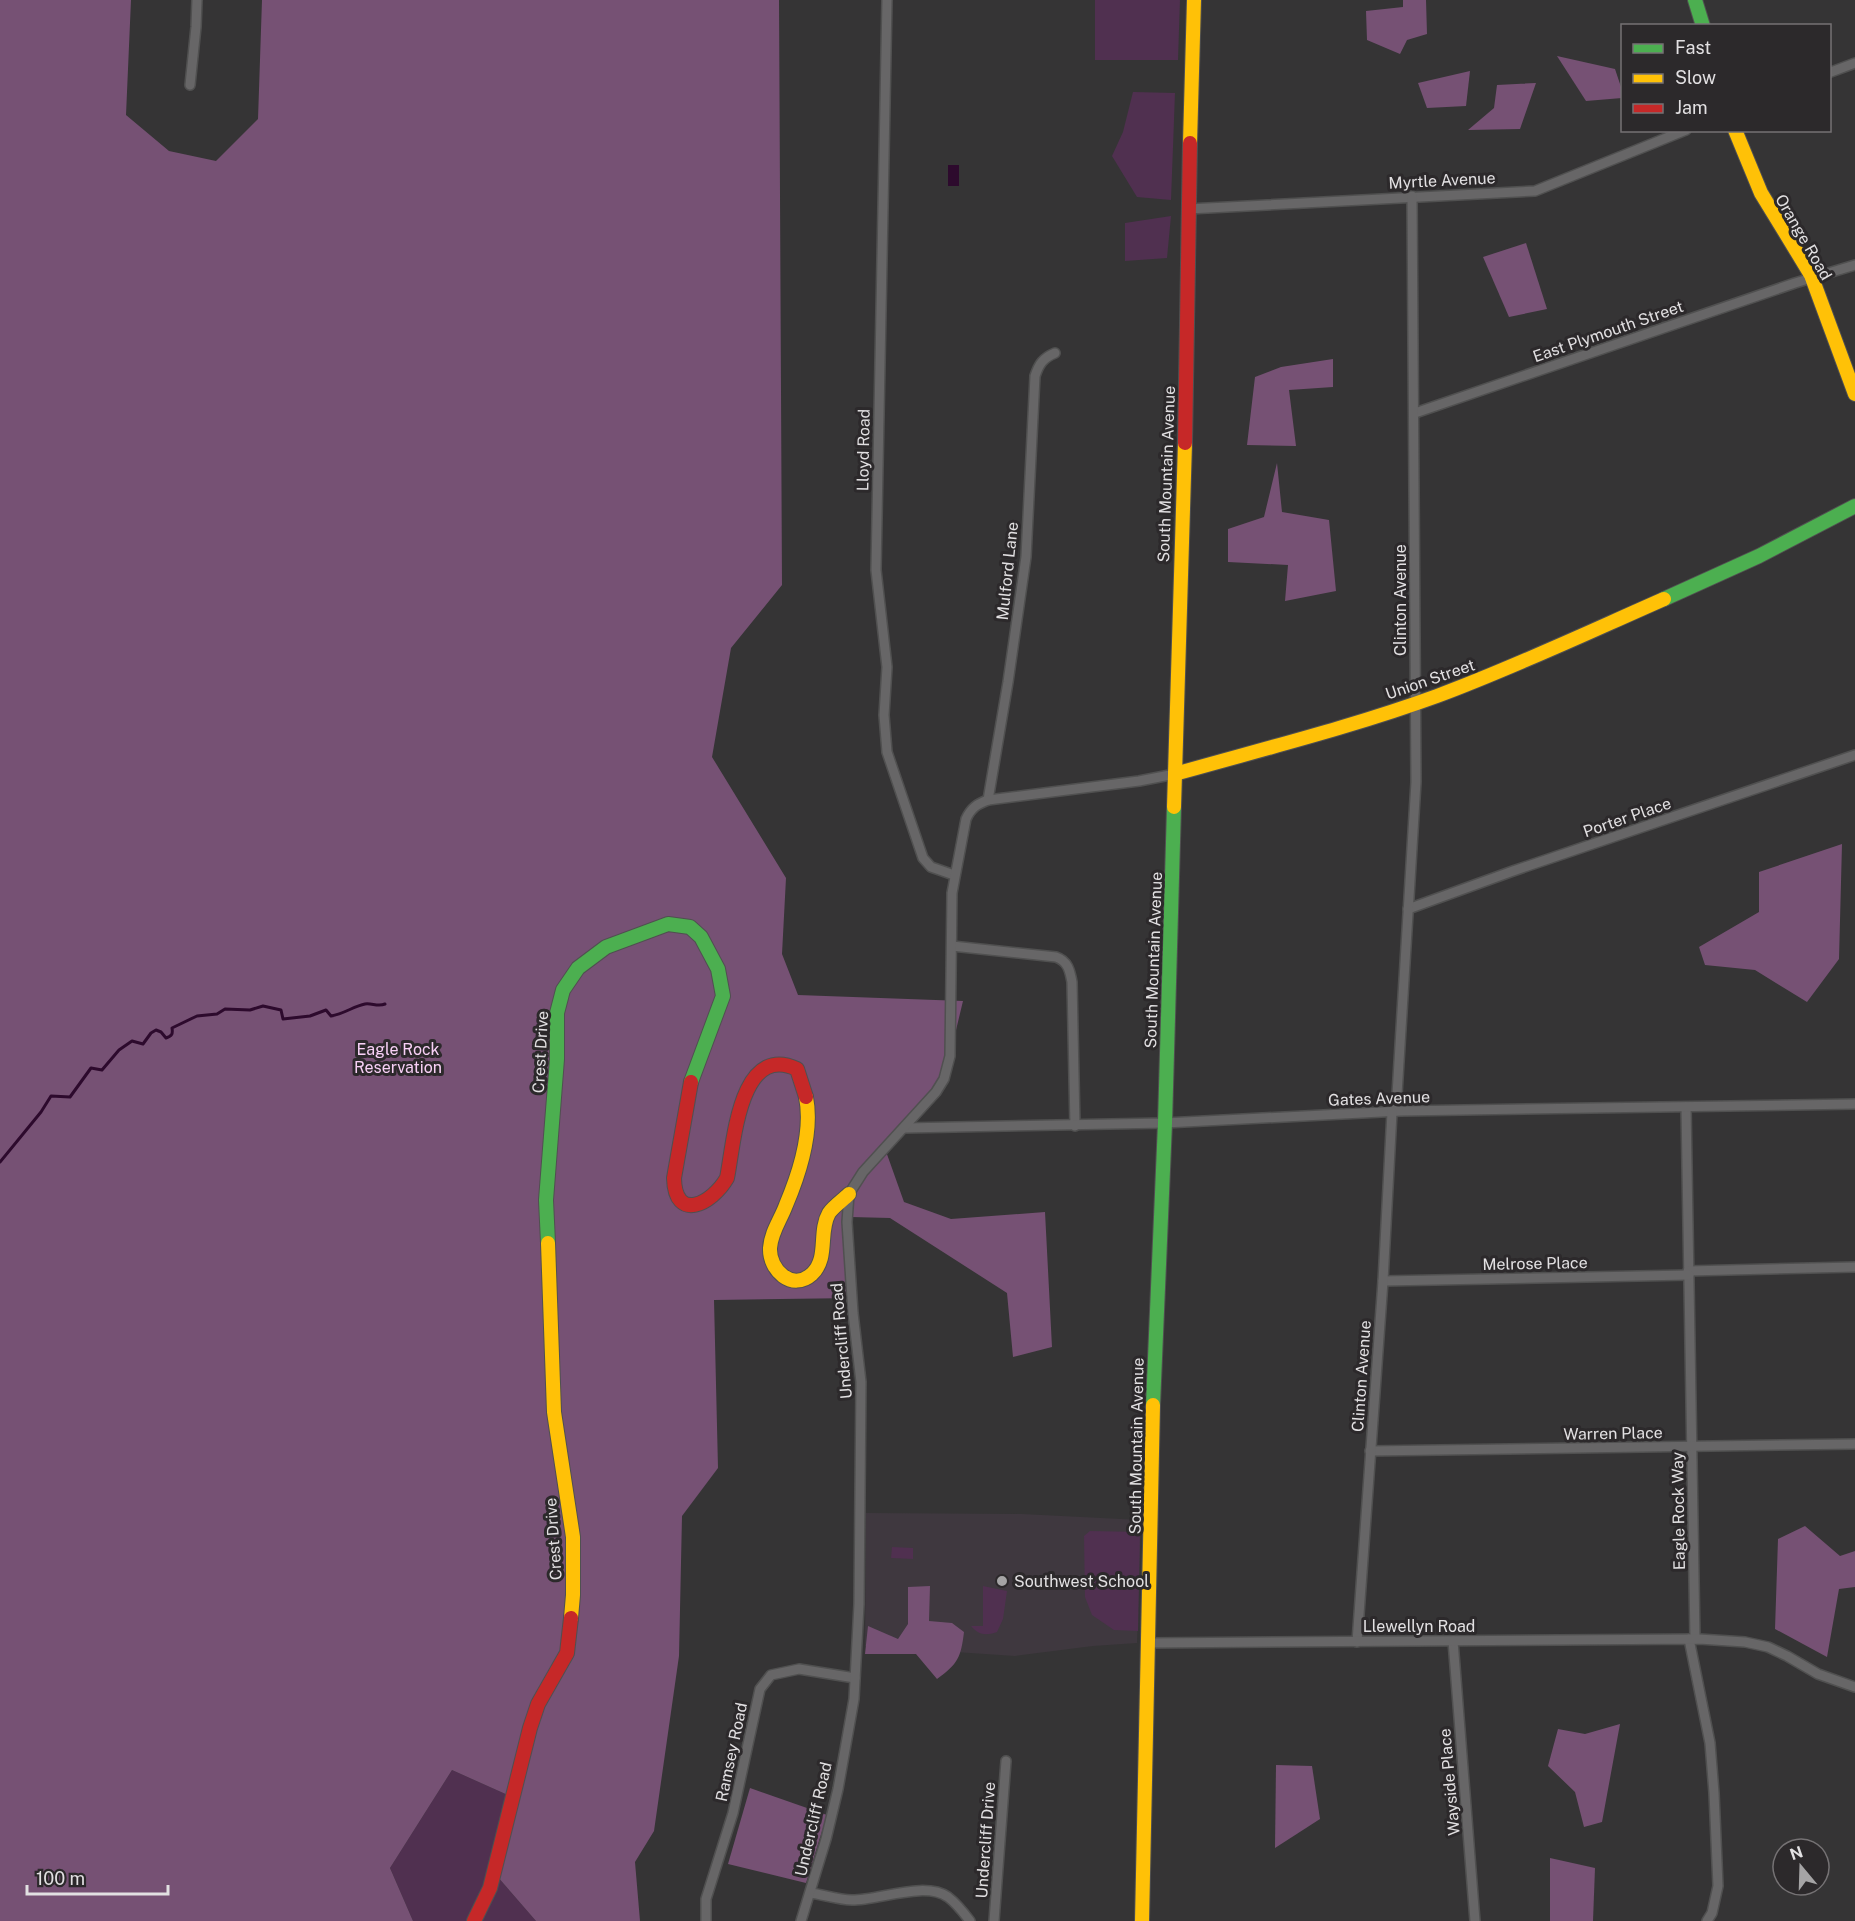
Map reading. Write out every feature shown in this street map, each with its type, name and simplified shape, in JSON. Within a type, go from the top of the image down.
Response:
[{"type":"street","points":[[190,85],[197,0]]},
{"type":"street","name":"Lloyd Road","points":[[887,0],[876,570],[887,667],[885,735],[891,763],[923,858],[931,867],[954,875]]},
{"type":"street","name":"South Mountain Avenue","points":[[1142,1921],[1154,1377],[1185,446],[1194,0]]},
{"type":"street","points":[[1695,0],[1701,24]]},
{"type":"street","points":[[1832,72],[1855,63]]},
{"type":"street","name":"Myrtle Avenue","points":[[1188,209],[1535,191],[1681,132]]},
{"type":"street","name":"Orange Road","points":[[1736,132],[1761,194],[1812,278],[1855,394]]},
{"type":"street","name":"Clinton Avenue","points":[[1357,1641],[1416,782],[1412,196]]},
{"type":"street","name":"East Plymouth Street","points":[[1415,412],[1812,278],[1855,266]]},
{"type":"street","name":"Mulford Lane","points":[[988,800],[1026,557],[1035,376],[1039,364],[1055,352]]},
{"type":"street","name":"Union Street","points":[[988,800],[1139,781],[1175,774],[1338,728],[1415,703],[1529,660],[1759,556],[1855,506]]},
{"type":"street","name":"Porter Place","points":[[1408,909],[1855,754]]},
{"type":"street","points":[[849,1194],[863,1172],[936,1092],[944,1079],[950,1056],[954,875],[963,829],[970,811],[977,804],[988,800]]},
{"type":"street","name":"Crest Drive","points":[[474,1921],[490,1888],[538,1704],[567,1653],[571,1618],[573,1537],[554,1412],[546,1200],[557,1059],[557,1013],[563,990],[578,968],[598,952],[623,940],[668,924],[690,927],[701,937],[714,962],[722,983],[723,996],[692,1074],[672,1187],[680,1200],[688,1205],[697,1205],[705,1203],[719,1193],[727,1178],[743,1104],[750,1083],[764,1068],[774,1064],[785,1064],[797,1068],[804,1083],[808,1109],[799,1169],[787,1203],[775,1225],[770,1248],[771,1259],[783,1278],[794,1283],[805,1281],[815,1272],[822,1260],[825,1228],[830,1213],[849,1194]]},
{"type":"street","points":[[952,946],[1056,957],[1066,963],[1072,982],[1075,1126]]},
{"type":"street","name":"Gates Avenue","points":[[904,1128],[1075,1126],[1394,1112],[1855,1104]]},
{"type":"street","name":"Eagle Rock Way","points":[[1686,1107],[1692,1446],[1692,1639],[1710,1743],[1718,1886],[1712,1913],[1707,1921]]},
{"type":"street","name":"Undercliff Road","points":[[801,1921],[811,1893],[838,1789],[854,1699],[860,1604],[861,1382],[853,1313],[847,1222],[849,1194]]},
{"type":"street","name":"Melrose Place","points":[[1383,1281],[1855,1267]]},
{"type":"street","name":"Warren Place","points":[[1370,1451],[1855,1444]]},
{"type":"street","name":"Llewellyn Road","points":[[1148,1643],[1692,1639],[1745,1642],[1768,1647],[1818,1674],[1855,1687]]},
{"type":"street","name":"Wayside Place","points":[[1453,1641],[1475,1921]]},
{"type":"street","name":"Ramsey Road","points":[[706,1921],[706,1899],[734,1813],[760,1689],[771,1675],[792,1669],[855,1678]]},
{"type":"street","name":"Undercliff Drive","points":[[994,1921],[1006,1761]]},
{"type":"street","points":[[811,1893],[850,1900],[877,1898],[917,1890],[934,1891],[948,1896],[970,1921]]},
{"type":"shaded area","points":[[1095,0],[1180,0],[1178,60],[1095,60]]},
{"type":"shaded area","points":[[1133,92],[1175,93],[1171,200],[1137,197],[1112,156],[1123,132]]},
{"type":"shaded area","points":[[948,165],[959,165],[959,186],[948,186]]},
{"type":"shaded area","points":[[1171,216],[1167,258],[1125,261],[1125,223]]},
{"type":"shaded area","name":"Southwest School","points":[[866,1513],[1022,1514],[1141,1520],[1137,1643],[1015,1656],[865,1646]]},
{"type":"shaded area","points":[[1090,1531],[1140,1532],[1138,1631],[1114,1630],[1092,1615],[1085,1597],[1084,1536]]},
{"type":"shaded area","points":[[892,1547],[913,1548],[913,1559],[891,1558]]},
{"type":"shaded area","points":[[983,1586],[1007,1591],[1003,1619],[997,1632],[989,1634],[982,1634],[971,1626],[983,1626]]},
{"type":"shaded area","points":[[452,1770],[512,1797],[497,1876],[536,1921],[413,1921],[390,1868]]},
{"type":"green space","name":"Eagle Rock Reservation","points":[[0,0],[131,0],[126,115],[169,151],[216,161],[258,119],[262,0],[779,0],[782,585],[731,648],[712,757],[786,878],[782,954],[798,995],[963,1001],[944,1080],[883,1143],[904,1202],[951,1219],[1045,1212],[1052,1347],[1013,1357],[1007,1293],[890,1218],[851,1217],[855,1298],[714,1300],[718,1468],[682,1516],[679,1656],[654,1831],[635,1862],[640,1921],[536,1921],[497,1876],[512,1797],[452,1770],[390,1868],[413,1921],[0,1921]]},
{"type":"green space","points":[[1403,0],[1426,0],[1427,34],[1407,40],[1400,54],[1367,40],[1366,11],[1403,7]]},
{"type":"green space","points":[[1557,56],[1615,69],[1621,87],[1621,98],[1586,101]]},
{"type":"green space","points":[[1470,71],[1466,106],[1427,108],[1418,83]]},
{"type":"green space","points":[[1536,83],[1520,129],[1468,130],[1494,108],[1497,85]]},
{"type":"green space","points":[[1526,243],[1547,309],[1509,317],[1483,257]]},
{"type":"green space","points":[[1333,359],[1333,387],[1289,390],[1296,446],[1247,445],[1255,377],[1281,367]]},
{"type":"green space","points":[[1277,463],[1282,512],[1329,520],[1336,591],[1285,601],[1288,565],[1228,562],[1228,529],[1264,517]]},
{"type":"green space","points":[[1842,844],[1839,959],[1807,1002],[1755,970],[1705,965],[1699,947],[1759,912],[1759,872]]},
{"type":"green space","points":[[1805,1526],[1840,1556],[1855,1551],[1855,1587],[1839,1589],[1827,1657],[1775,1629],[1778,1539]]},
{"type":"green space","points":[[930,1586],[929,1621],[952,1623],[964,1632],[960,1654],[950,1669],[937,1679],[916,1654],[865,1654],[868,1626],[898,1639],[908,1624],[908,1587]]},
{"type":"green space","points":[[1620,1724],[1602,1822],[1584,1827],[1575,1792],[1548,1766],[1558,1729],[1585,1734]]},
{"type":"green space","points":[[1276,1765],[1312,1766],[1320,1819],[1275,1848]]},
{"type":"green space","points":[[750,1788],[827,1815],[806,1883],[728,1864]]},
{"type":"green space","points":[[1550,1858],[1595,1868],[1593,1921],[1550,1921]]},
{"type":"waterway","points":[[0,1162],[41,1112],[51,1096],[70,1097],[91,1068],[102,1070],[119,1050],[132,1041],[143,1044],[156,1030],[166,1038],[172,1034],[172,1028],[197,1016],[217,1014],[225,1009],[250,1010],[263,1006],[281,1010],[283,1019],[310,1016],[326,1010],[331,1016],[365,1004],[385,1004]]},
{"type":"traffic: fast","points":[[1695,0],[1702,24]]},
{"type":"traffic: fast","points":[[1664,599],[1759,556],[1855,506]]},
{"type":"traffic: fast","points":[[1153,1405],[1165,1123],[1174,807]]},
{"type":"traffic: fast","points":[[548,1243],[546,1200],[557,1059],[557,1013],[563,990],[578,968],[606,947],[668,924],[690,927],[701,937],[718,969],[723,996],[691,1082]]},
{"type":"traffic: slow","points":[[1190,143],[1194,0]]},
{"type":"traffic: slow","points":[[1736,132],[1761,193],[1811,275],[1855,394]]},
{"type":"traffic: slow","points":[[1174,807],[1185,443]]},
{"type":"traffic: slow","points":[[1175,774],[1340,728],[1437,696],[1664,599]]},
{"type":"traffic: slow","points":[[806,1097],[808,1124],[804,1152],[791,1192],[772,1236],[770,1248],[773,1264],[783,1276],[797,1281],[812,1274],[817,1268],[829,1213],[849,1194]]},
{"type":"traffic: slow","points":[[548,1243],[554,1412],[573,1537],[571,1618]]},
{"type":"traffic: slow","points":[[1142,1921],[1153,1405]]},
{"type":"traffic: jam","points":[[1185,443],[1190,143]]},
{"type":"traffic: jam","points":[[691,1082],[674,1178],[676,1192],[681,1201],[687,1205],[695,1205],[713,1195],[727,1178],[737,1121],[743,1101],[751,1083],[763,1070],[778,1065],[797,1069],[806,1097]]},
{"type":"traffic: jam","points":[[474,1921],[490,1888],[538,1704],[567,1653],[571,1618]]},
{"type":"place","name":"Southwest School","points":[[1002,1581]]}]
